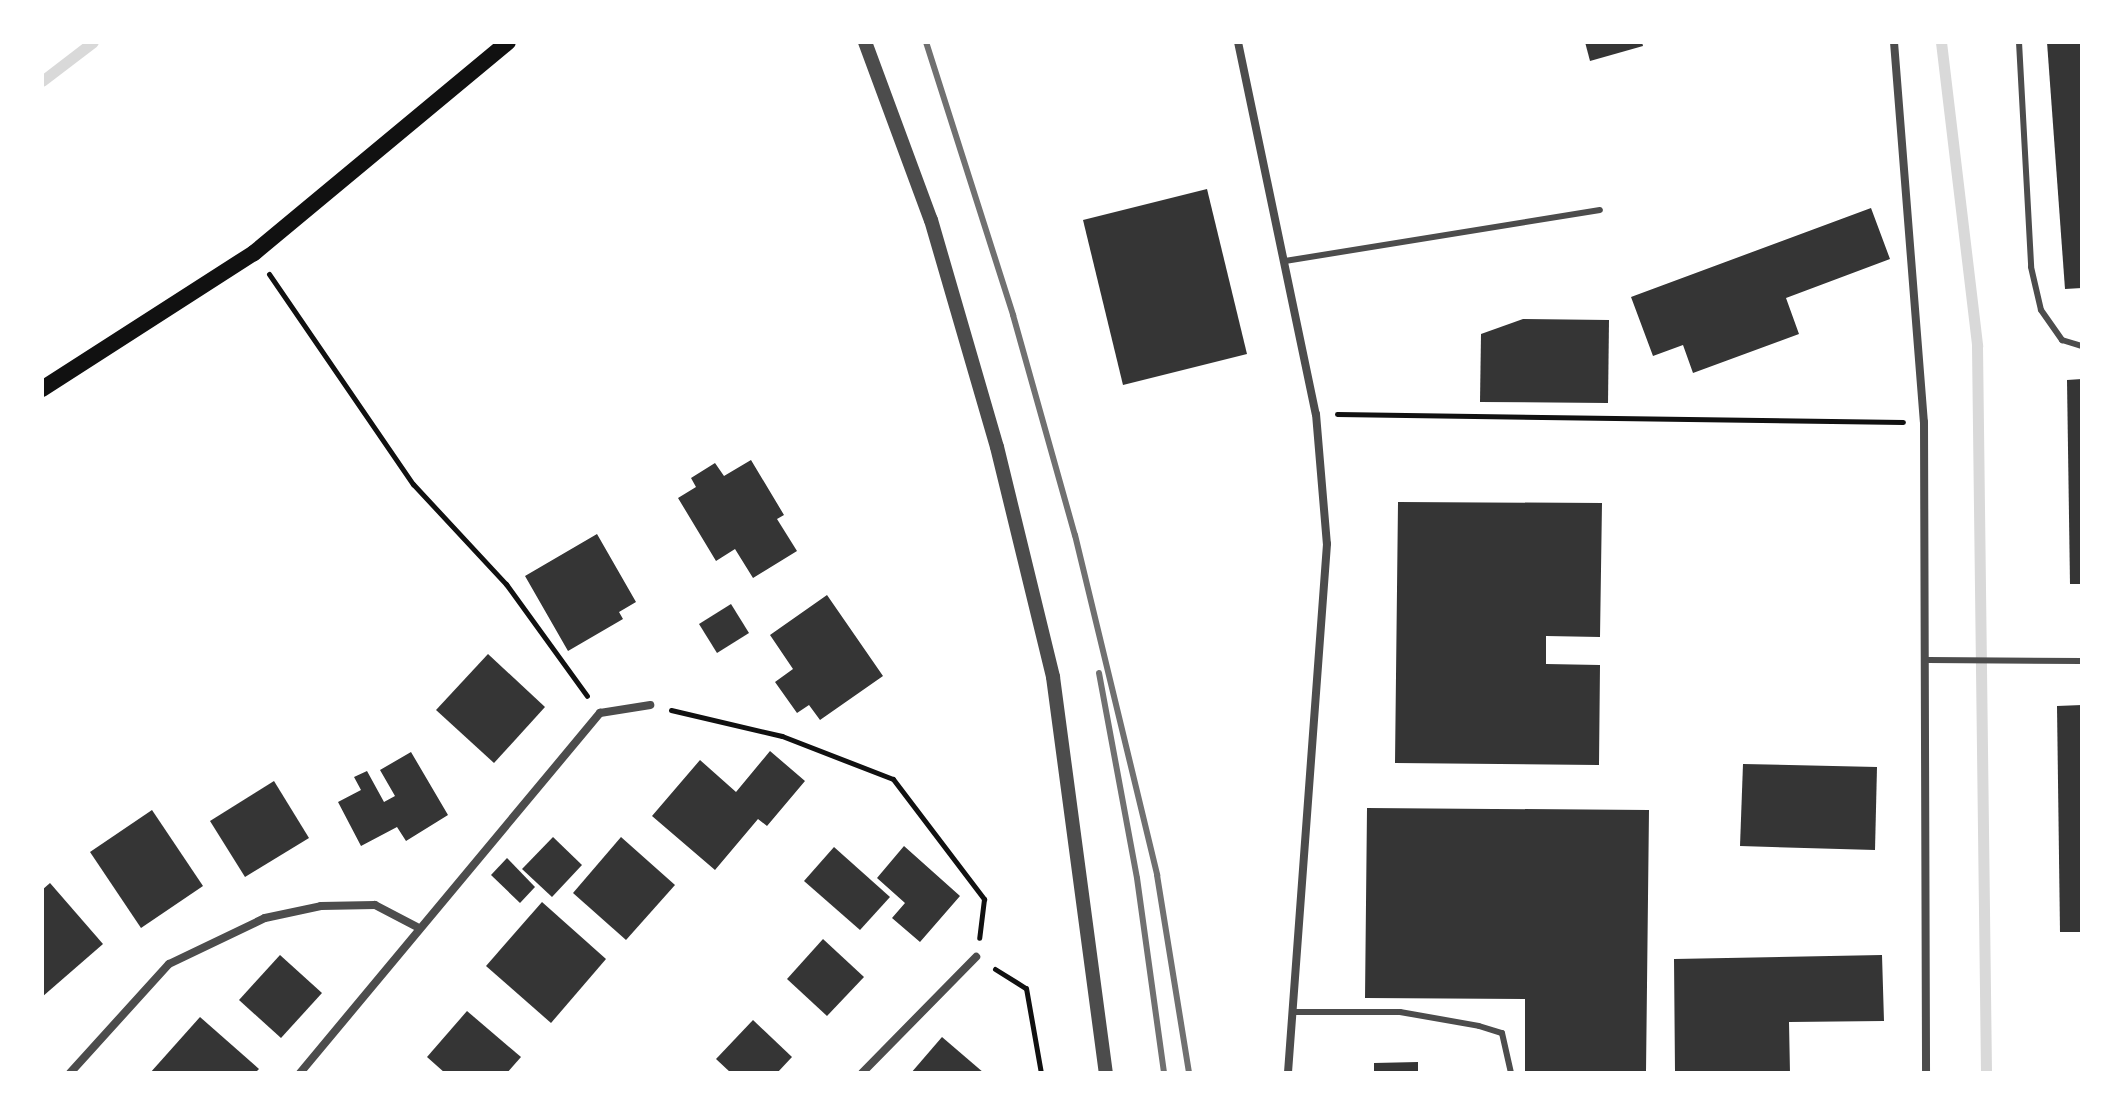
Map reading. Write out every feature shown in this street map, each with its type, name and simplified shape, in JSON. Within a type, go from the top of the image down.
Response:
[{"type":"main road","points":[[42,389],[254,253],[508,42]]},
{"type":"street","points":[[865,42],[931,220],[997,447],[1053,677],[1106,1073]]},
{"type":"street","points":[[1238,42],[1316,414],[1327,544],[1288,1073]]},
{"type":"street","points":[[1894,42],[1924,422],[1928,660],[1926,1073]]},
{"type":"street","points":[[300,1073],[417,927],[600,713],[650,705]]},
{"type":"street","points":[[70,1073],[169,964],[265,918],[321,906],[375,905],[417,927]]},
{"type":"street","points":[[862,1073],[929,999],[976,957]]},
{"type":"lane","points":[[2019,42],[2031,267],[2041,310],[2062,340],[2082,346]]},
{"type":"lane","points":[[1285,261],[1600,210]]},
{"type":"lane","points":[[1928,660],[2082,661]]},
{"type":"lane","points":[[1292,1012],[1400,1012],[1479,1026],[1502,1033],[1511,1073]]},
{"type":"path","points":[[254,253],[413,484],[506,584],[600,713]]},
{"type":"path","points":[[1316,414],[1924,422]]},
{"type":"path","points":[[650,705],[782,736],[893,779],[984,899],[976,957],[1026,988],[1041,1073]]},
{"type":"building","points":[[1585,42],[1642,42],[1643,46],[1590,61]]},
{"type":"building","points":[[2047,42],[2082,42],[2082,288],[2065,289]]},
{"type":"building","points":[[1207,189],[1247,354],[1123,385],[1083,220]]},
{"type":"building","points":[[1871,208],[1890,259],[1786,298],[1799,334],[1693,373],[1683,345],[1653,356],[1631,297]]},
{"type":"building","points":[[1523,319],[1609,320],[1608,403],[1480,402],[1481,334]]},
{"type":"building","points":[[2082,379],[2082,584],[2070,584],[2067,380]]},
{"type":"building","points":[[751,460],[784,515],[777,519],[797,551],[753,578],[735,549],[716,561],[678,498],[696,487],[691,478],[715,463],[724,476]]},
{"type":"building","points":[[1398,502],[1602,503],[1600,637],[1546,636],[1546,664],[1600,665],[1599,765],[1395,763]]},
{"type":"building","points":[[597,534],[636,602],[619,612],[623,619],[568,651],[525,576]]},
{"type":"building","points":[[827,595],[883,676],[820,720],[809,705],[797,713],[775,682],[793,669],[770,635]]},
{"type":"building","points":[[731,604],[749,633],[717,653],[699,624]]},
{"type":"building","points":[[488,654],[545,707],[494,763],[436,710]]},
{"type":"building","points":[[2082,705],[2082,932],[2060,932],[2057,706]]},
{"type":"building","points":[[770,751],[805,781],[767,826],[758,819],[715,870],[652,816],[700,760],[736,792]]},
{"type":"building","points":[[411,752],[448,815],[406,841],[397,827],[361,846],[338,802],[361,790],[354,777],[367,771],[384,802],[395,796],[380,770]]},
{"type":"building","points":[[1743,764],[1877,767],[1875,850],[1740,846]]},
{"type":"building","points":[[274,781],[309,838],[245,877],[210,821]]},
{"type":"building","points":[[1367,808],[1649,810],[1646,1073],[1525,1073],[1525,999],[1365,998]]},
{"type":"building","points":[[152,810],[203,886],[141,928],[90,852]]},
{"type":"building","points":[[553,837],[582,865],[552,897],[522,869]]},
{"type":"building","points":[[621,837],[675,885],[626,940],[573,893]]},
{"type":"building","points":[[904,846],[960,896],[920,942],[892,918],[905,903],[877,878]]},
{"type":"building","points":[[834,847],[890,897],[860,930],[804,881]]},
{"type":"building","points":[[507,858],[535,887],[520,903],[491,875]]},
{"type":"building","points":[[50,883],[103,944],[42,997],[42,890]]},
{"type":"building","points":[[542,902],[606,959],[551,1023],[486,966]]},
{"type":"building","points":[[823,939],[864,977],[827,1016],[787,979]]},
{"type":"building","points":[[280,955],[322,993],[281,1038],[239,1000]]},
{"type":"building","points":[[1882,955],[1884,1021],[1789,1022],[1790,1073],[1675,1073],[1674,959]]},
{"type":"building","points":[[467,1011],[521,1057],[507,1073],[445,1073],[427,1057]]},
{"type":"building","points":[[200,1017],[259,1069],[255,1073],[150,1073]]},
{"type":"building","points":[[753,1020],[792,1057],[777,1073],[731,1073],[716,1059]]},
{"type":"building","points":[[942,1037],[984,1073],[911,1073]]},
{"type":"building","points":[[1418,1062],[1418,1073],[1374,1073],[1374,1063]]},
{"type":"waterway","points":[[42,81],[93,42]]},
{"type":"waterway","points":[[1941,42],[1977,346],[1986,1073]]},
{"type":"railway","points":[[926,42],[1013,315],[1075,535],[1157,875],[1189,1073]]},
{"type":"railway","points":[[1099,673],[1137,878],[1164,1073]]}]
